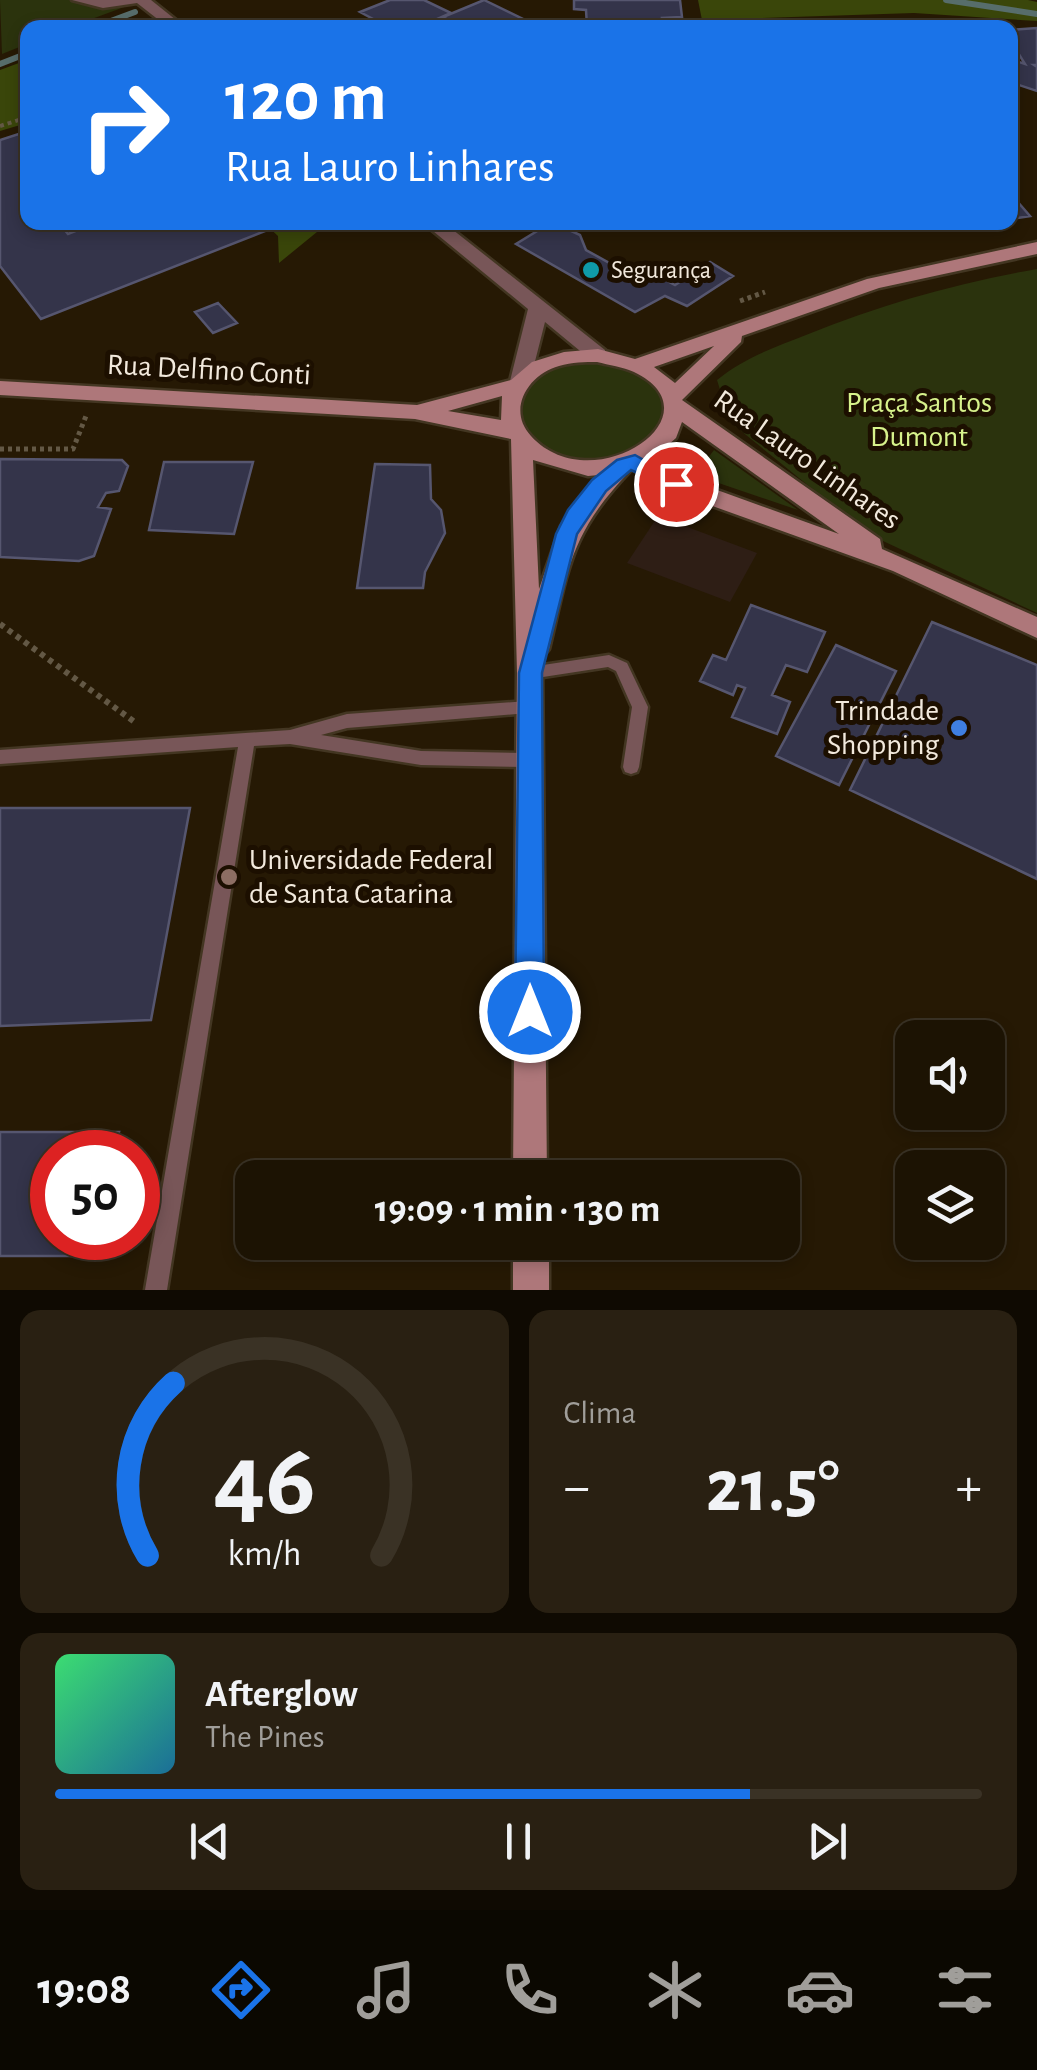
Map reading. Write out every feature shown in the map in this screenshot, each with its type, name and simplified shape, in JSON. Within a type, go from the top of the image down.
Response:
[{"type":"main road","points":[[640,365],[874,283],[1037,248]]},
{"type":"main road","points":[[675,402],[742,330]]},
{"type":"main road","points":[[530,673],[566,534],[588,498],[630,463],[662,446],[675,425],[675,402],[660,379],[640,365],[598,355],[553,360],[518,383],[509,399],[508,415],[517,435],[530,673],[530,1160]]},
{"type":"main road","name":"Rua Delfino Conti","points":[[415,412],[518,383]]},
{"type":"main road","name":"Rua Delfino Conti","points":[[0,388],[415,412],[517,435]]},
{"type":"main road","name":"Rua Lauro Linhares","points":[[675,402],[901,564]]},
{"type":"main road","points":[[517,435],[548,459],[567,464],[586,468],[630,463]]},
{"type":"main road","name":"Rua Lauro Linhares","points":[[630,463],[676,484],[901,564],[1037,628]]},
{"type":"main road","points":[[531,1260],[531,1290]]},
{"type":"street","points":[[79,0],[103,4],[134,0]]},
{"type":"street","points":[[142,0],[168,20]]},
{"type":"street","points":[[442,230],[598,355]]},
{"type":"street","points":[[518,383],[540,306]]},
{"type":"lane","points":[[530,673],[609,661],[622,667],[640,708],[631,768]]},
{"type":"lane","points":[[290,737],[346,721],[528,707]]},
{"type":"lane","points":[[0,758],[290,737],[421,758],[528,760]]},
{"type":"lane","points":[[156,1290],[247,739]]},
{"type":"path","points":[[0,450],[73,449],[95,393]]},
{"type":"path","points":[[0,624],[96,690],[164,746]]},
{"type":"shaded area","points":[[658,516],[757,553],[730,602],[627,563]]},
{"type":"green space","points":[[0,0],[79,0],[127,6],[89,20],[20,20],[20,47],[2,54]]},
{"type":"green space","points":[[698,0],[1028,0],[1037,2],[1037,21],[914,13],[702,20]]},
{"type":"green space","points":[[20,63],[20,125],[0,131],[0,70]]},
{"type":"green space","points":[[272,230],[319,230],[279,263],[278,236]]},
{"type":"green space","name":"Praça Santos Dumont","points":[[1037,269],[1037,613],[868,534],[730,422],[717,380],[759,354],[891,304]]},
{"type":"green space","points":[[578,360],[630,370],[659,392],[667,404],[655,442],[583,462],[555,453],[517,428],[518,392],[551,366]]},
{"type":"green space","points":[[714,450],[798,510],[695,475]]},
{"type":"building","points":[[390,0],[424,0],[451,13],[435,20],[375,20],[360,12]]},
{"type":"building","points":[[484,0],[525,20],[448,20],[443,17]]},
{"type":"building","points":[[574,0],[680,0],[682,17],[587,20],[586,10],[574,9]]},
{"type":"building","points":[[1037,28],[1037,91],[1018,85],[1018,62],[1025,64],[1018,53],[1018,29]]},
{"type":"building","points":[[20,134],[20,230],[65,230],[68,234],[78,230],[265,231],[41,319],[0,266],[0,140]]},
{"type":"building","points":[[1018,202],[1030,216],[1018,218]]},
{"type":"building","name":"Segurança","points":[[539,230],[569,230],[580,235],[586,250],[640,280],[650,272],[675,285],[710,262],[733,276],[687,306],[665,296],[635,312],[516,244]]},
{"type":"building","points":[[218,303],[237,323],[213,333],[195,312]]},
{"type":"building","points":[[0,459],[122,460],[128,466],[119,491],[106,493],[98,507],[111,509],[94,556],[79,561],[0,557]]},
{"type":"building","points":[[164,462],[253,462],[234,534],[149,530]]},
{"type":"building","points":[[375,464],[430,465],[431,499],[441,510],[445,533],[425,572],[423,588],[357,588]]},
{"type":"building","points":[[751,605],[825,632],[807,672],[786,665],[772,695],[790,702],[777,734],[732,717],[745,688],[737,685],[733,695],[700,681],[713,655],[726,660]]},
{"type":"building","name":"Trindade Shopping","points":[[932,622],[1037,665],[1037,879],[850,790]]},
{"type":"building","points":[[836,645],[896,671],[839,785],[776,756]]},
{"type":"building","points":[[0,808],[190,808],[151,1020],[0,1026]]},
{"type":"building","points":[[0,1132],[30,1132],[30,1256],[0,1256]]},
{"type":"waterway","points":[[946,0],[1037,14]]},
{"type":"waterway","points":[[114,20],[135,12]]},
{"type":"waterway","points":[[0,64],[20,56]]},
{"type":"place","name":"Segurança","points":[[591,270]]},
{"type":"place","name":"Trindade Shopping","points":[[959,728]]},
{"type":"place","name":"Universidade Federal de Santa Catarina","points":[[229,877]]},
{"type":"route","points":[[530,1012],[530,673],[566,534],[578,510],[624,465],[635,462],[676,484]]}]
